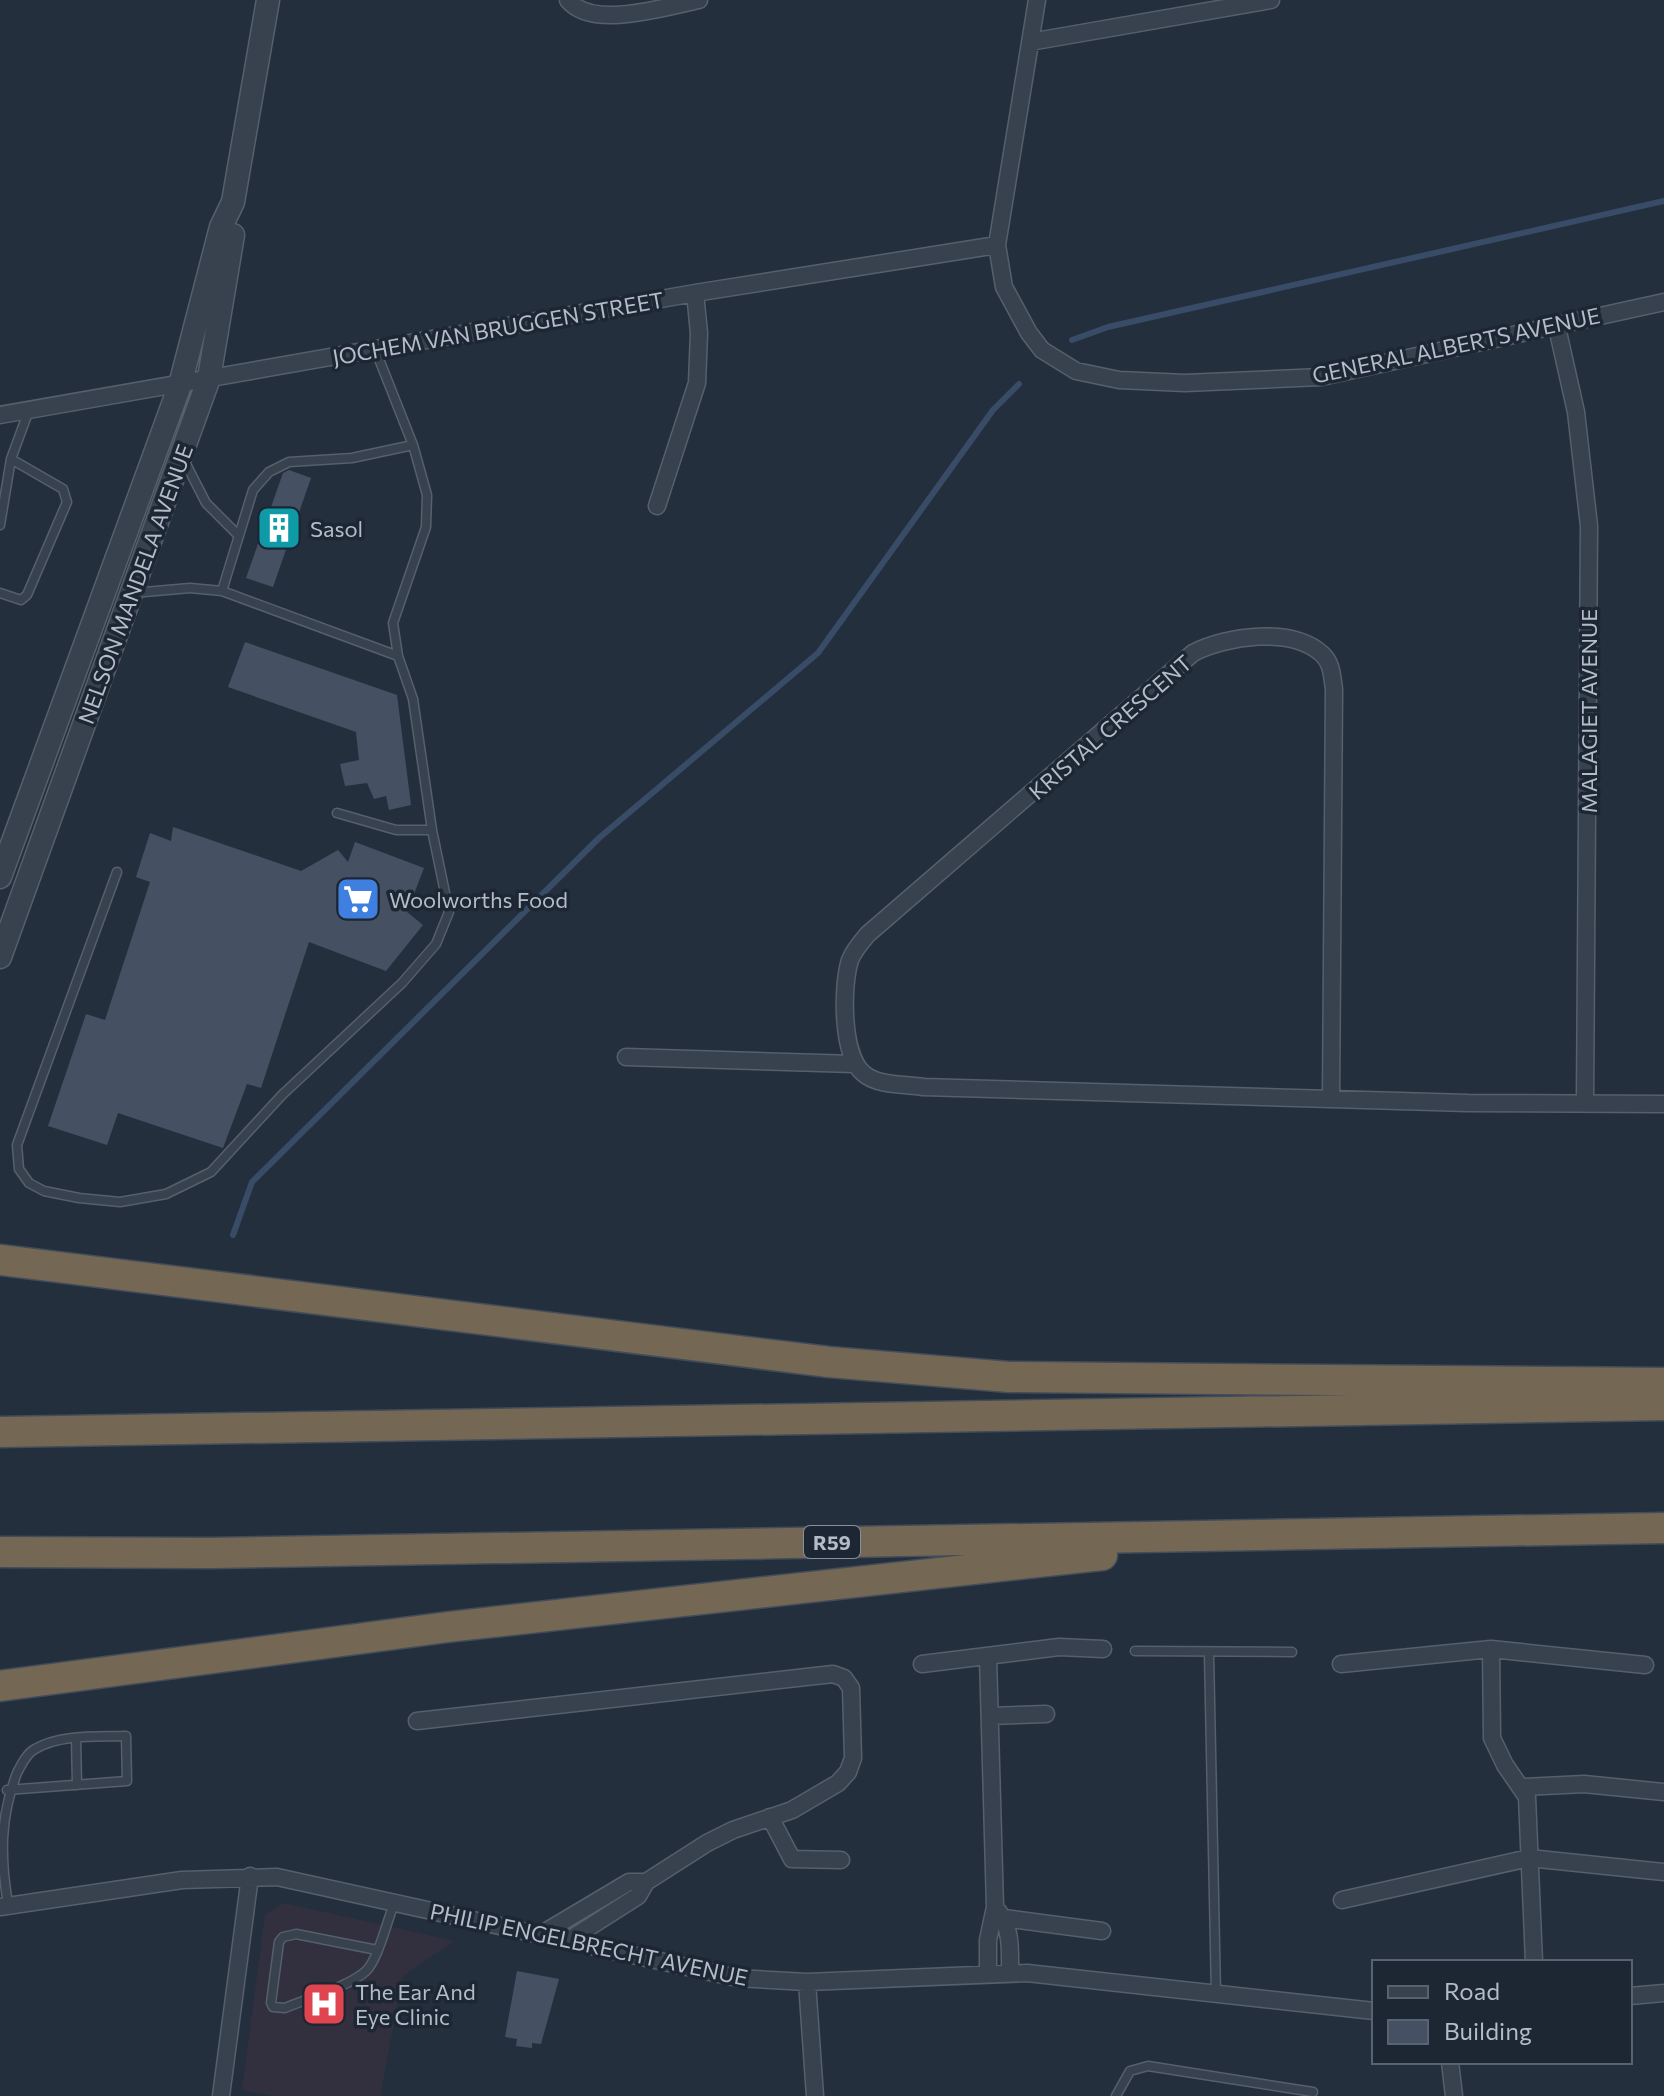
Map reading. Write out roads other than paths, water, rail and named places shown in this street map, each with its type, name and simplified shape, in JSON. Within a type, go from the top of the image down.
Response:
[{"type":"highway","points":[[0,1260],[814,1360],[1009,1377],[1664,1383]]},
{"type":"highway","points":[[0,1432],[1664,1405]]},
{"type":"highway","name":"R59","points":[[0,1552],[180,1554],[1664,1528]]},
{"type":"highway","points":[[0,1686],[448,1627],[1090,1557],[1198,1537]]},
{"type":"street","name":"NELSON MANDELA AVENUE","points":[[0,957],[209,378],[228,279],[233,202],[268,0]]},
{"type":"street","points":[[568,0],[584,13],[604,16],[699,0]]},
{"type":"street","points":[[997,245],[1037,0]]},
{"type":"street","points":[[1030,42],[1271,0]]},
{"type":"street","name":"NELSON MANDELA AVENUE","points":[[0,877],[180,385],[221,227],[233,202]]},
{"type":"street","name":"JOCHEM VAN BRUGGEN STREET","points":[[0,415],[695,293],[997,245]]},
{"type":"street","name":"GENERAL ALBERTS AVENUE","points":[[997,245],[1004,287],[1042,350],[1076,371],[1119,380],[1185,383],[1321,377],[1556,323],[1664,302]]},
{"type":"street","points":[[657,506],[697,383],[699,333],[695,293]]},
{"type":"street","name":"MALAGIET AVENUE","points":[[1556,323],[1576,412],[1589,526],[1585,1103]]},
{"type":"street","name":"KRISTAL CRESCENT","points":[[854,1064],[848,1047],[847,975],[853,952],[868,934],[1042,787],[1178,664],[1207,646],[1223,641],[1281,638],[1308,645],[1323,655],[1331,667],[1334,689],[1331,1099]]},
{"type":"street","points":[[626,1057],[854,1064],[876,1080],[923,1087],[1331,1099],[1664,1104]]},
{"type":"street","points":[[922,1664],[1059,1647],[1103,1649]]},
{"type":"street","points":[[1491,1649],[1489,1728],[1499,1756],[1527,1797],[1534,1960]]},
{"type":"street","points":[[1341,1664],[1491,1649],[1645,1665]]},
{"type":"street","points":[[988,1657],[999,1912],[1010,1973]]},
{"type":"street","points":[[417,1721],[833,1674],[844,1678],[851,1688],[853,1758],[848,1772],[826,1792],[792,1810],[721,1835],[646,1882],[638,1896],[569,1940]]},
{"type":"street","points":[[990,1716],[1046,1714]]},
{"type":"street","points":[[1522,1787],[1584,1784],[1664,1792]]},
{"type":"street","points":[[770,1817],[792,1859],[841,1860]]},
{"type":"street","points":[[1342,1900],[1529,1858],[1664,1872]]},
{"type":"street","points":[[221,2096],[250,1876]]},
{"type":"street","name":"PHILIP ENGELBRECHT AVENUE","points":[[4,1905],[182,1880],[250,1876],[315,1883],[712,1974],[807,1982],[988,1973],[1083,1977],[1216,1995],[1372,2011]]},
{"type":"street","points":[[540,1935],[629,1882],[646,1882]]},
{"type":"street","points":[[999,1912],[1102,1931]]},
{"type":"street","points":[[988,1973],[988,1940],[999,1912]]},
{"type":"street","points":[[807,1982],[815,2096]]},
{"type":"street","points":[[1632,1996],[1664,1993]]},
{"type":"street","points":[[1450,2064],[1454,2096]]},
{"type":"lane","points":[[117,872],[17,1145],[16,1157],[25,1180],[38,1189],[120,1202],[166,1194],[211,1172],[282,1095],[402,983],[436,944],[449,912],[432,830],[413,699],[398,656],[394,617],[428,517],[425,485],[413,445],[375,348]]},
{"type":"lane","points":[[0,525],[11,459],[30,410]]},
{"type":"lane","points":[[222,591],[257,484],[277,467],[289,462],[352,458],[413,445]]},
{"type":"lane","points":[[182,456],[206,503],[238,535]]},
{"type":"lane","points":[[0,593],[21,600],[27,595],[67,502],[63,489],[11,459]]},
{"type":"lane","points":[[132,593],[190,588],[222,591],[398,656]]},
{"type":"lane","points":[[337,813],[396,830],[432,830]]},
{"type":"lane","points":[[1135,1651],[1292,1652]]},
{"type":"lane","points":[[1209,1653],[1216,1995]]},
{"type":"lane","points":[[4,1905],[0,1807],[7,1790],[34,1749],[76,1738],[126,1736],[127,1781],[7,1790]]},
{"type":"lane","points":[[76,1738],[77,1785]]},
{"type":"lane","points":[[377,1950],[296,1934],[283,1937],[279,1942],[273,2007],[285,2008],[365,1973],[377,1950],[395,1901]]},
{"type":"lane","points":[[1116,2096],[1130,2071],[1148,2066],[1313,2092]]},
{"type":"waterway","points":[[1072,340],[1108,327],[1664,201]]},
{"type":"waterway","points":[[233,1235],[252,1182],[599,838],[818,653],[993,410],[1019,384]]},
{"type":"place","name":"Sasol","points":[[279,528]]},
{"type":"place","name":"Woolworths Food","points":[[358,899]]},
{"type":"place","name":"The Ear And Eye Clinic","points":[[324,2004]]}]
